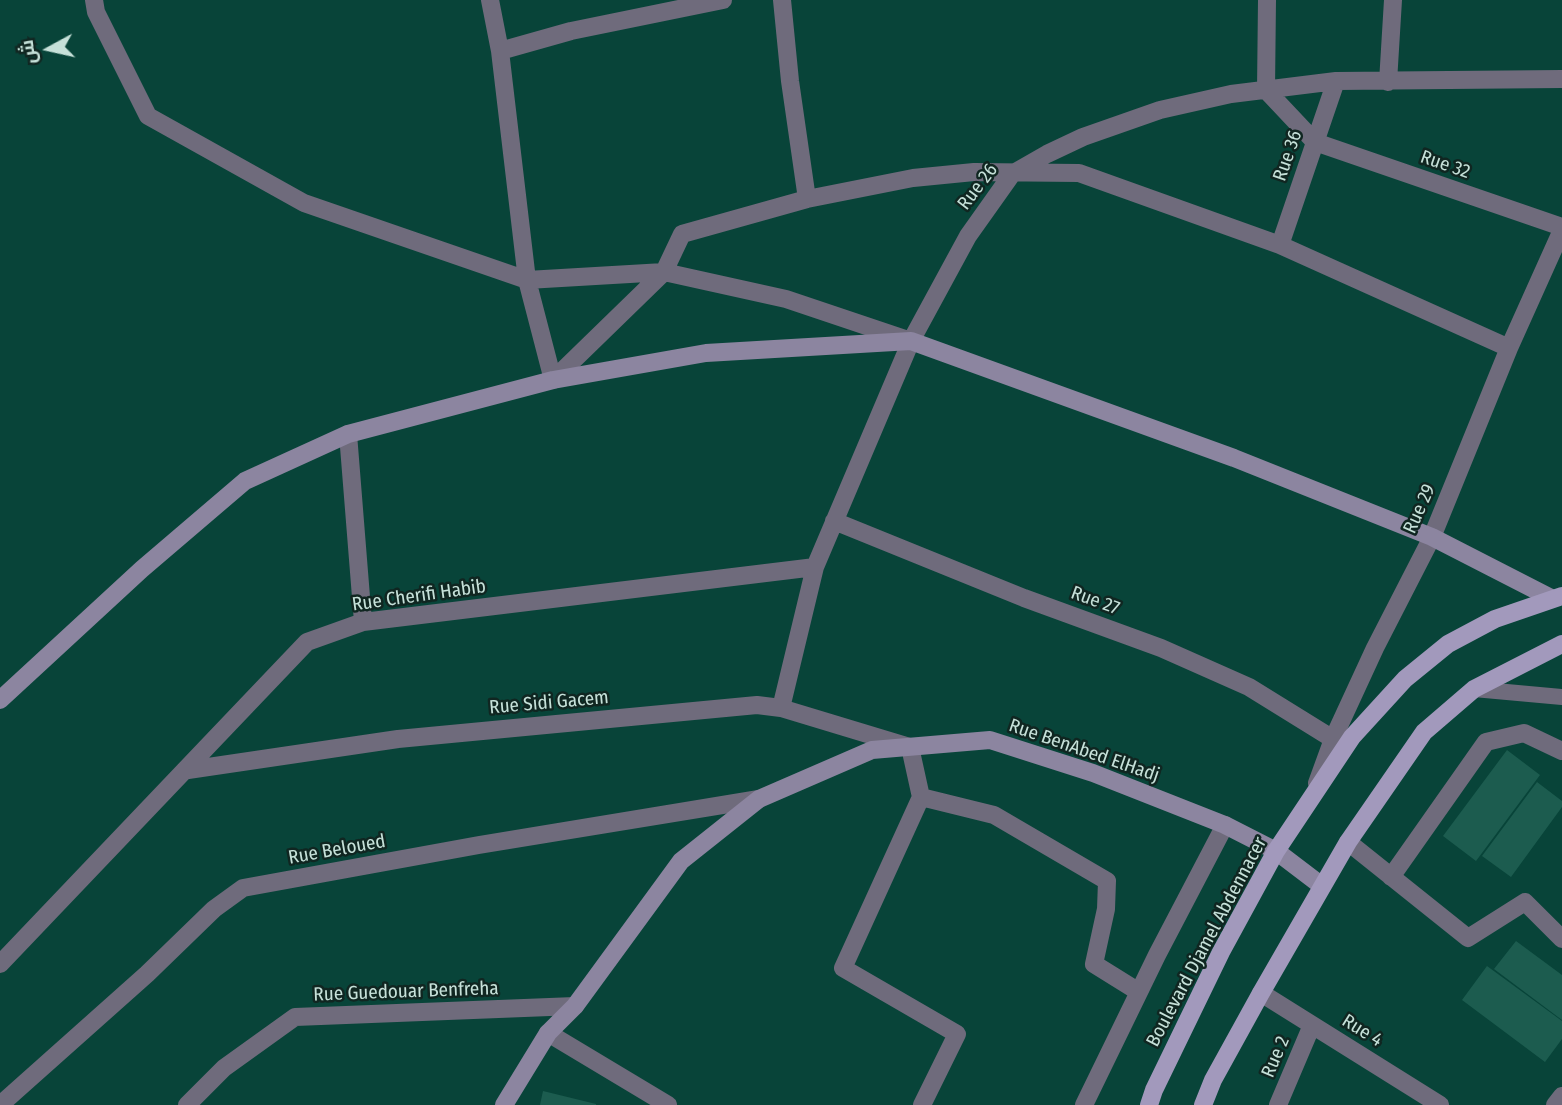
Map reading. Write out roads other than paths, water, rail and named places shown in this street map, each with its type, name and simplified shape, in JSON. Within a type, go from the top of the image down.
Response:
[{"type":"main road","points":[[0,700],[142,569],[245,481],[348,434],[553,380],[706,353],[911,341],[1234,458],[1432,537],[1557,597]]},
{"type":"main road","name":"Boulevard Djamel Abdennacer","points":[[1149,1105],[1221,952],[1276,851],[1352,737],[1405,679],[1448,644],[1495,619],[1557,597]]},
{"type":"main road","points":[[1203,1105],[1213,1080],[1348,842],[1424,732],[1474,689],[1562,644]]},
{"type":"main road","name":"Rue BenAbed ElHadj","points":[[505,1105],[548,1033],[575,1006],[681,861],[759,799],[872,750],[990,740],[1093,773],[1225,825],[1276,851],[1322,886]]},
{"type":"street","points":[[94,0],[96,12],[148,116],[304,203],[527,279],[664,272],[786,299],[911,341]]},
{"type":"street","points":[[490,0],[499,51],[527,279],[553,380],[664,272],[682,234],[807,199],[913,178],[974,172],[1079,173],[1280,244],[1509,348]]},
{"type":"street","points":[[499,51],[572,31],[723,0]]},
{"type":"street","points":[[782,0],[790,81],[807,199]]},
{"type":"street","points":[[1267,0],[1266,90],[1315,142]]},
{"type":"street","points":[[1388,82],[1394,0]]},
{"type":"street","name":"Rue 26","points":[[781,708],[815,567],[911,341],[968,236],[1012,174],[1083,137],[1160,110],[1231,94],[1336,81],[1562,79]]},
{"type":"street","name":"Rue 36","points":[[1280,244],[1336,81]]},
{"type":"street","name":"Rue 32","points":[[1315,142],[1562,228]]},
{"type":"street","name":"Rue 29","points":[[1309,803],[1333,739],[1375,648],[1432,537],[1509,348],[1562,228]]},
{"type":"street","points":[[348,434],[363,622]]},
{"type":"street","name":"Rue 27","points":[[834,521],[1024,598],[1161,648],[1249,687],[1333,739]]},
{"type":"street","name":"Rue Cherifi Habib","points":[[0,964],[188,770],[307,642],[363,622],[815,567]]},
{"type":"street","name":"Rue Sidi Gacem","points":[[188,770],[398,739],[757,705],[781,708],[910,747]]},
{"type":"street","points":[[1391,877],[1486,742],[1524,733],[1562,751]]},
{"type":"street","points":[[910,747],[921,797],[844,968],[957,1034],[922,1105]]},
{"type":"street","points":[[921,797],[994,815],[1107,881],[1105,909],[1094,964],[1139,992]]},
{"type":"street","name":"Rue Beloued","points":[[0,1105],[147,974],[214,909],[243,888],[479,845],[759,799]]},
{"type":"street","points":[[1084,1105],[1225,825]]},
{"type":"street","points":[[1348,842],[1468,938],[1525,902],[1562,939]]},
{"type":"street","name":"Rue 4","points":[[1261,993],[1440,1105]]},
{"type":"street","name":"Rue Guedouar Benfreha","points":[[187,1105],[224,1068],[295,1017],[575,1006]]},
{"type":"street","name":"Rue 2","points":[[1278,1105],[1312,1025]]},
{"type":"street","points":[[548,1033],[668,1105]]},
{"type":"street","points":[[1555,1105],[1562,1096]]},
{"type":"lane","points":[[1474,689],[1562,697]]}]
